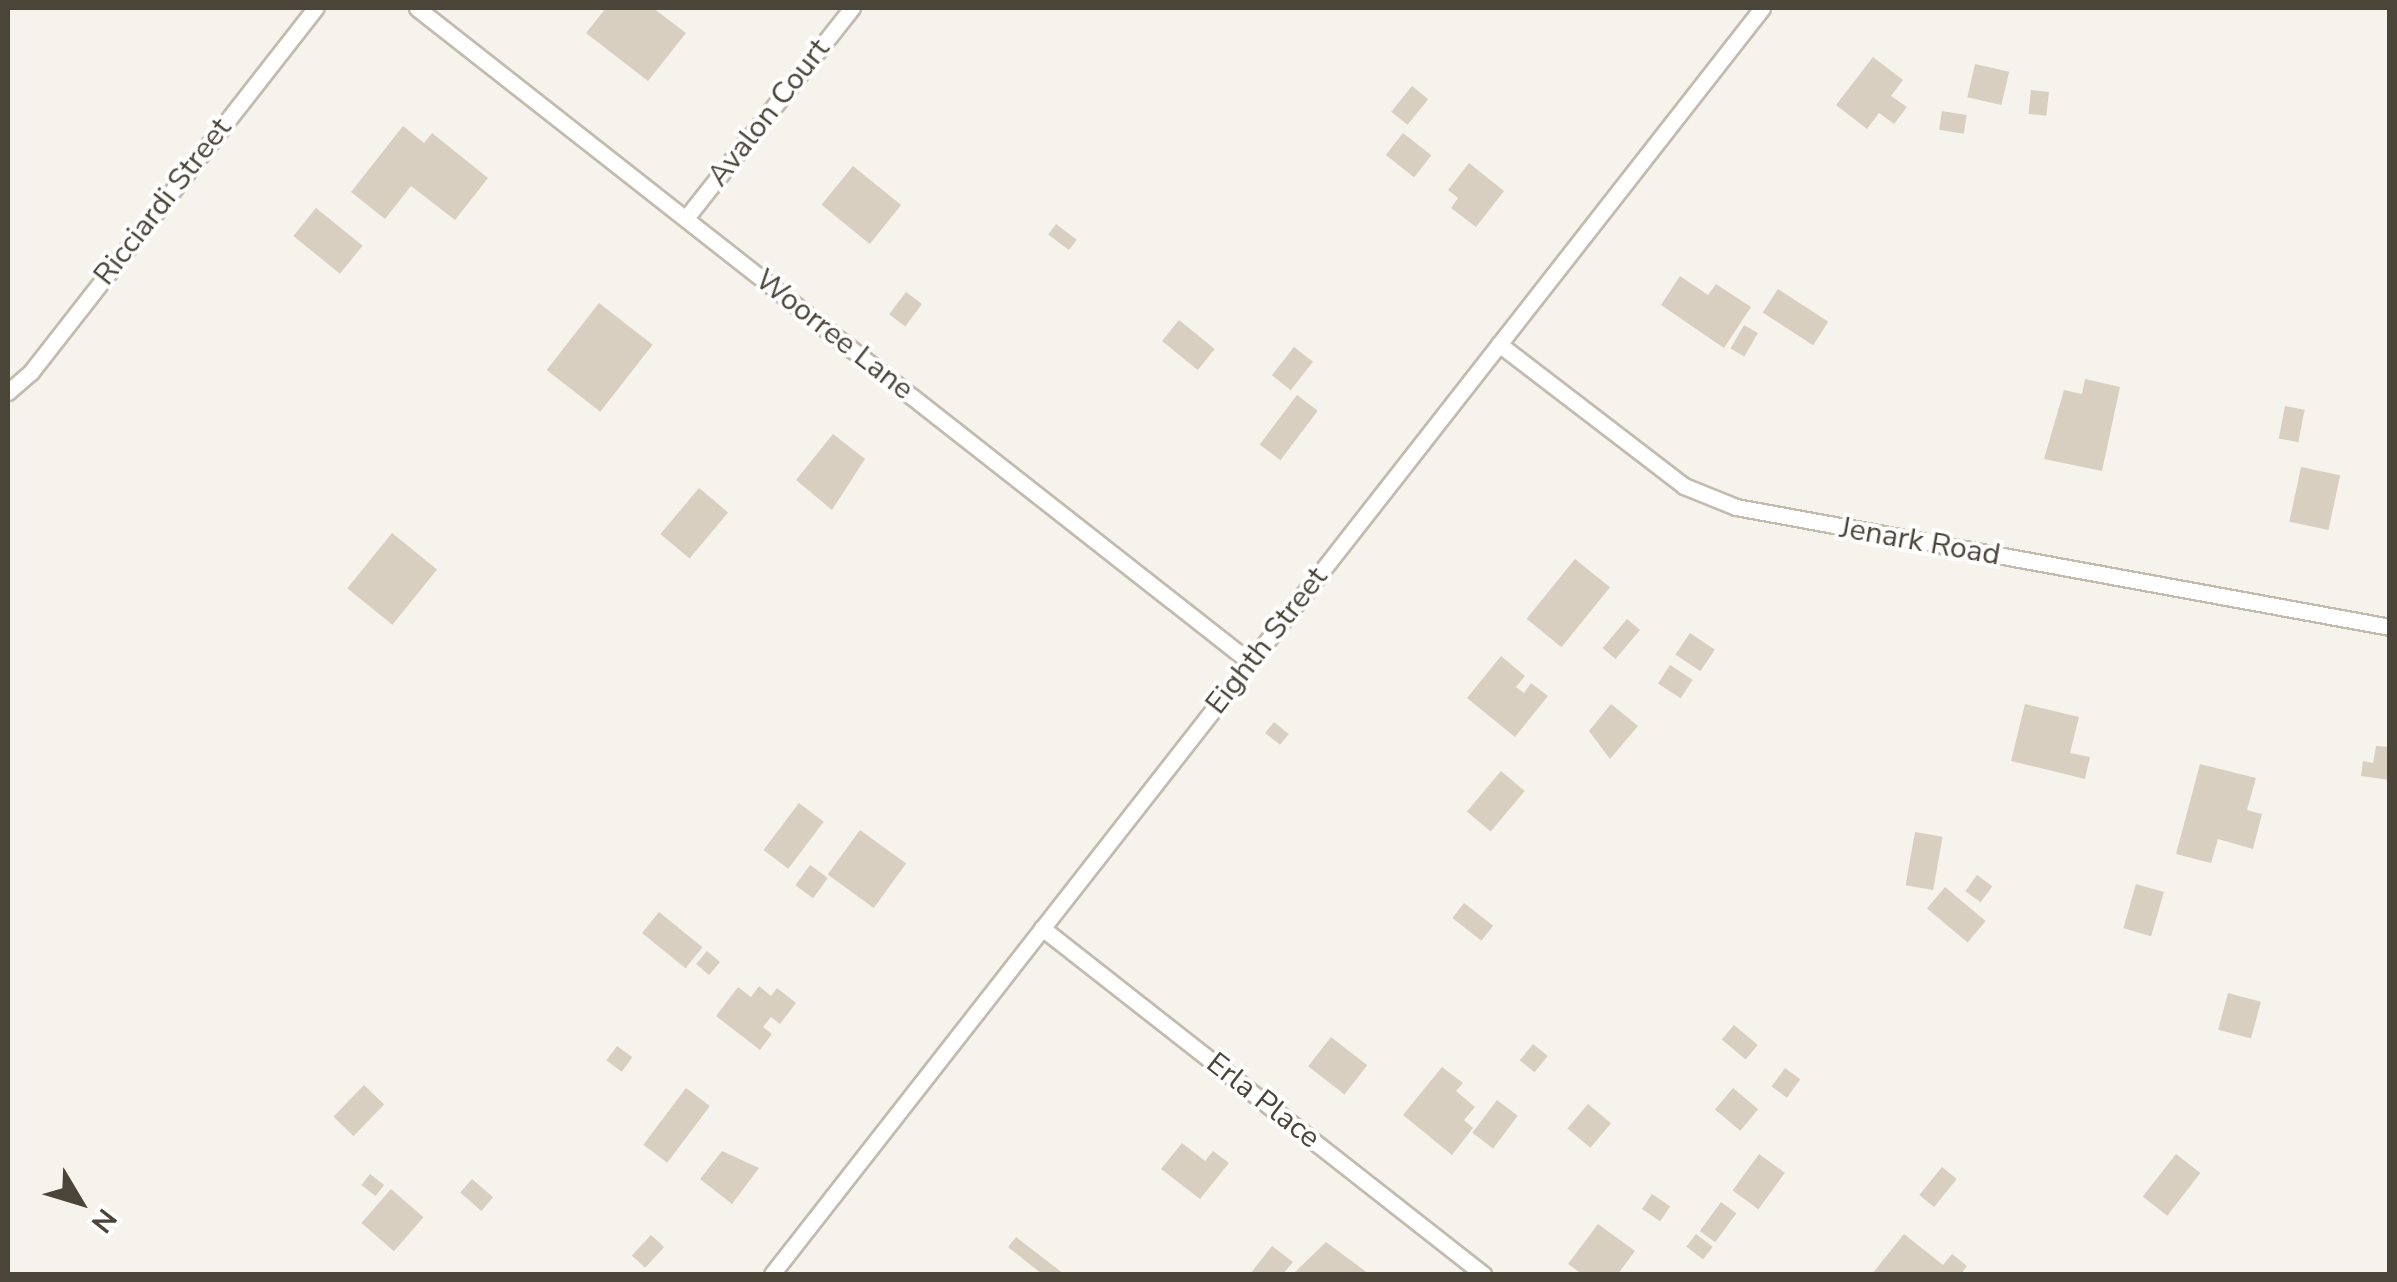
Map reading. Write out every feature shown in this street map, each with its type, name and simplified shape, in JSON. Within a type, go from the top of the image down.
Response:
[{"type":"street","name":"Ricciardi Street","points":[[8,392],[31,372],[315,8]]},
{"type":"street","name":"Woorree Lane","points":[[417,8],[1250,662]]},
{"type":"street","name":"Avalon Court","points":[[686,218],[852,8]]},
{"type":"street","name":"Eighth Street","points":[[772,1274],[1762,8]]},
{"type":"street","name":"Jenark Road","points":[[1499,344],[1684,486],[1736,507],[2390,627]]},
{"type":"street","name":"Erla Place","points":[[1042,928],[1483,1274]]},
{"type":"building","points":[[606,8],[653,8],[686,33],[648,81],[586,33]]},
{"type":"building","points":[[1873,57],[1903,80],[1891,96],[1907,107],[1894,124],[1879,113],[1867,129],[1836,105]]},
{"type":"building","points":[[1975,64],[2009,72],[2001,105],[1967,97]]},
{"type":"building","points":[[1412,86],[1428,99],[1408,125],[1391,112]]},
{"type":"building","points":[[2031,90],[2049,92],[2046,116],[2028,114]]},
{"type":"building","points":[[1942,111],[1967,115],[1964,134],[1939,130]]},
{"type":"building","points":[[403,126],[424,143],[432,133],[488,178],[455,220],[411,186],[385,219],[351,192]]},
{"type":"building","points":[[1403,133],[1431,155],[1414,177],[1386,155]]},
{"type":"building","points":[[1469,163],[1504,191],[1476,227],[1451,208],[1458,198],[1448,190]]},
{"type":"building","points":[[853,166],[901,205],[870,244],[822,205]]},
{"type":"building","points":[[316,208],[363,246],[340,274],[293,236]]},
{"type":"building","points":[[1056,224],[1077,240],[1069,250],[1048,234]]},
{"type":"building","points":[[1680,276],[1708,295],[1716,284],[1751,307],[1724,348],[1661,305]]},
{"type":"building","points":[[1778,289],[1828,322],[1813,345],[1763,312]]},
{"type":"building","points":[[906,292],[922,304],[905,326],[889,314]]},
{"type":"building","points":[[599,303],[653,345],[600,412],[547,370]]},
{"type":"building","points":[[1179,320],[1215,349],[1198,370],[1162,341]]},
{"type":"building","points":[[1744,325],[1758,333],[1744,356],[1730,348]]},
{"type":"building","points":[[1294,347],[1313,362],[1291,390],[1272,375]]},
{"type":"building","points":[[2085,379],[2120,387],[2102,471],[2044,459],[2064,390],[2082,394]]},
{"type":"building","points":[[1297,395],[1318,411],[1280,460],[1260,445]]},
{"type":"building","points":[[2285,406],[2305,410],[2298,442],[2279,438]]},
{"type":"building","points":[[833,434],[865,459],[832,510],[796,480]]},
{"type":"building","points":[[2301,467],[2340,475],[2328,530],[2289,522]]},
{"type":"building","points":[[699,488],[728,512],[690,558],[660,534]]},
{"type":"building","points":[[392,533],[437,570],[392,625],[347,588]]},
{"type":"building","points":[[1575,559],[1610,587],[1562,647],[1527,619]]},
{"type":"building","points":[[1627,619],[1640,630],[1616,659],[1603,648]]},
{"type":"building","points":[[1690,633],[1715,650],[1700,671],[1675,655]]},
{"type":"building","points":[[1501,656],[1525,676],[1516,687],[1524,693],[1531,683],[1548,696],[1515,737],[1467,698]]},
{"type":"building","points":[[1670,665],[1693,680],[1681,698],[1658,683]]},
{"type":"building","points":[[1611,704],[1638,726],[1610,759],[1589,731]]},
{"type":"building","points":[[2025,704],[2079,717],[2070,753],[2090,757],[2085,779],[2011,761]]},
{"type":"building","points":[[1274,722],[1289,734],[1280,745],[1265,733]]},
{"type":"building","points":[[2376,746],[2390,747],[2390,780],[2361,776],[2363,761],[2373,763]]},
{"type":"building","points":[[2200,764],[2256,778],[2247,810],[2262,814],[2253,849],[2218,839],[2211,863],[2176,854]]},
{"type":"building","points":[[1501,771],[1525,791],[1491,832],[1467,812]]},
{"type":"building","points":[[799,803],[824,822],[788,869],[763,850]]},
{"type":"building","points":[[860,830],[906,864],[874,908],[828,874]]},
{"type":"building","points":[[1915,832],[1943,837],[1933,890],[1906,885]]},
{"type":"building","points":[[810,865],[828,878],[813,898],[795,885]]},
{"type":"building","points":[[1977,875],[1992,886],[1981,902],[1965,891]]},
{"type":"building","points":[[2136,884],[2164,892],[2151,936],[2123,928]]},
{"type":"building","points":[[1945,887],[1986,921],[1968,943],[1927,908]]},
{"type":"building","points":[[1464,903],[1493,926],[1481,941],[1452,918]]},
{"type":"building","points":[[659,912],[703,947],[686,968],[642,933]]},
{"type":"building","points":[[707,951],[720,962],[709,975],[696,964]]},
{"type":"building","points":[[759,986],[771,996],[777,988],[796,1003],[780,1024],[771,1017],[763,1027],[772,1034],[760,1050],[716,1016],[738,987],[751,997]]},
{"type":"building","points":[[2228,993],[2261,1002],[2251,1039],[2218,1030]]},
{"type":"building","points":[[1734,1025],[1758,1045],[1746,1059],[1722,1040]]},
{"type":"building","points":[[1331,1037],[1367,1065],[1344,1094],[1308,1066]]},
{"type":"building","points":[[1533,1044],[1548,1056],[1535,1072],[1520,1060]]},
{"type":"building","points":[[617,1046],[632,1057],[622,1072],[606,1061]]},
{"type":"building","points":[[1442,1067],[1463,1083],[1456,1091],[1475,1107],[1464,1120],[1473,1128],[1452,1155],[1403,1115]]},
{"type":"building","points":[[1785,1068],[1800,1079],[1787,1098],[1771,1087]]},
{"type":"building","points":[[364,1085],[384,1104],[354,1136],[333,1117]]},
{"type":"building","points":[[686,1088],[710,1106],[667,1163],[643,1145]]},
{"type":"building","points":[[1733,1088],[1758,1109],[1740,1131],[1715,1109]]},
{"type":"building","points":[[1497,1100],[1518,1116],[1493,1148],[1472,1133]]},
{"type":"building","points":[[1588,1104],[1611,1123],[1590,1148],[1567,1129]]},
{"type":"building","points":[[1182,1143],[1205,1161],[1213,1151],[1229,1163],[1200,1199],[1161,1169]]},
{"type":"building","points":[[722,1151],[759,1168],[732,1204],[700,1179]]},
{"type":"building","points":[[1759,1154],[1785,1173],[1758,1209],[1733,1190]]},
{"type":"building","points":[[2176,1154],[2200,1173],[2167,1216],[2143,1197]]},
{"type":"building","points":[[1942,1167],[1957,1179],[1934,1207],[1919,1195]]},
{"type":"building","points":[[370,1174],[384,1185],[376,1196],[361,1185]]},
{"type":"building","points":[[472,1179],[493,1197],[481,1211],[460,1193]]},
{"type":"building","points":[[391,1189],[423,1217],[394,1251],[361,1223]]},
{"type":"building","points":[[1652,1194],[1670,1206],[1660,1221],[1642,1209]]},
{"type":"building","points":[[1721,1202],[1736,1213],[1715,1242],[1700,1231]]},
{"type":"building","points":[[1598,1224],[1635,1251],[1618,1274],[1582,1274],[1568,1264]]},
{"type":"building","points":[[1696,1234],[1713,1247],[1703,1259],[1686,1247]]},
{"type":"building","points":[[1904,1234],[1943,1265],[1952,1254],[1967,1266],[1961,1274],[1872,1274]]},
{"type":"building","points":[[651,1235],[664,1247],[645,1268],[632,1255]]},
{"type":"building","points":[[1016,1237],[1064,1274],[1042,1274],[1008,1247]]},
{"type":"building","points":[[1326,1242],[1369,1274],[1293,1274]]},
{"type":"building","points":[[1272,1246],[1293,1262],[1283,1274],[1250,1274]]}]
